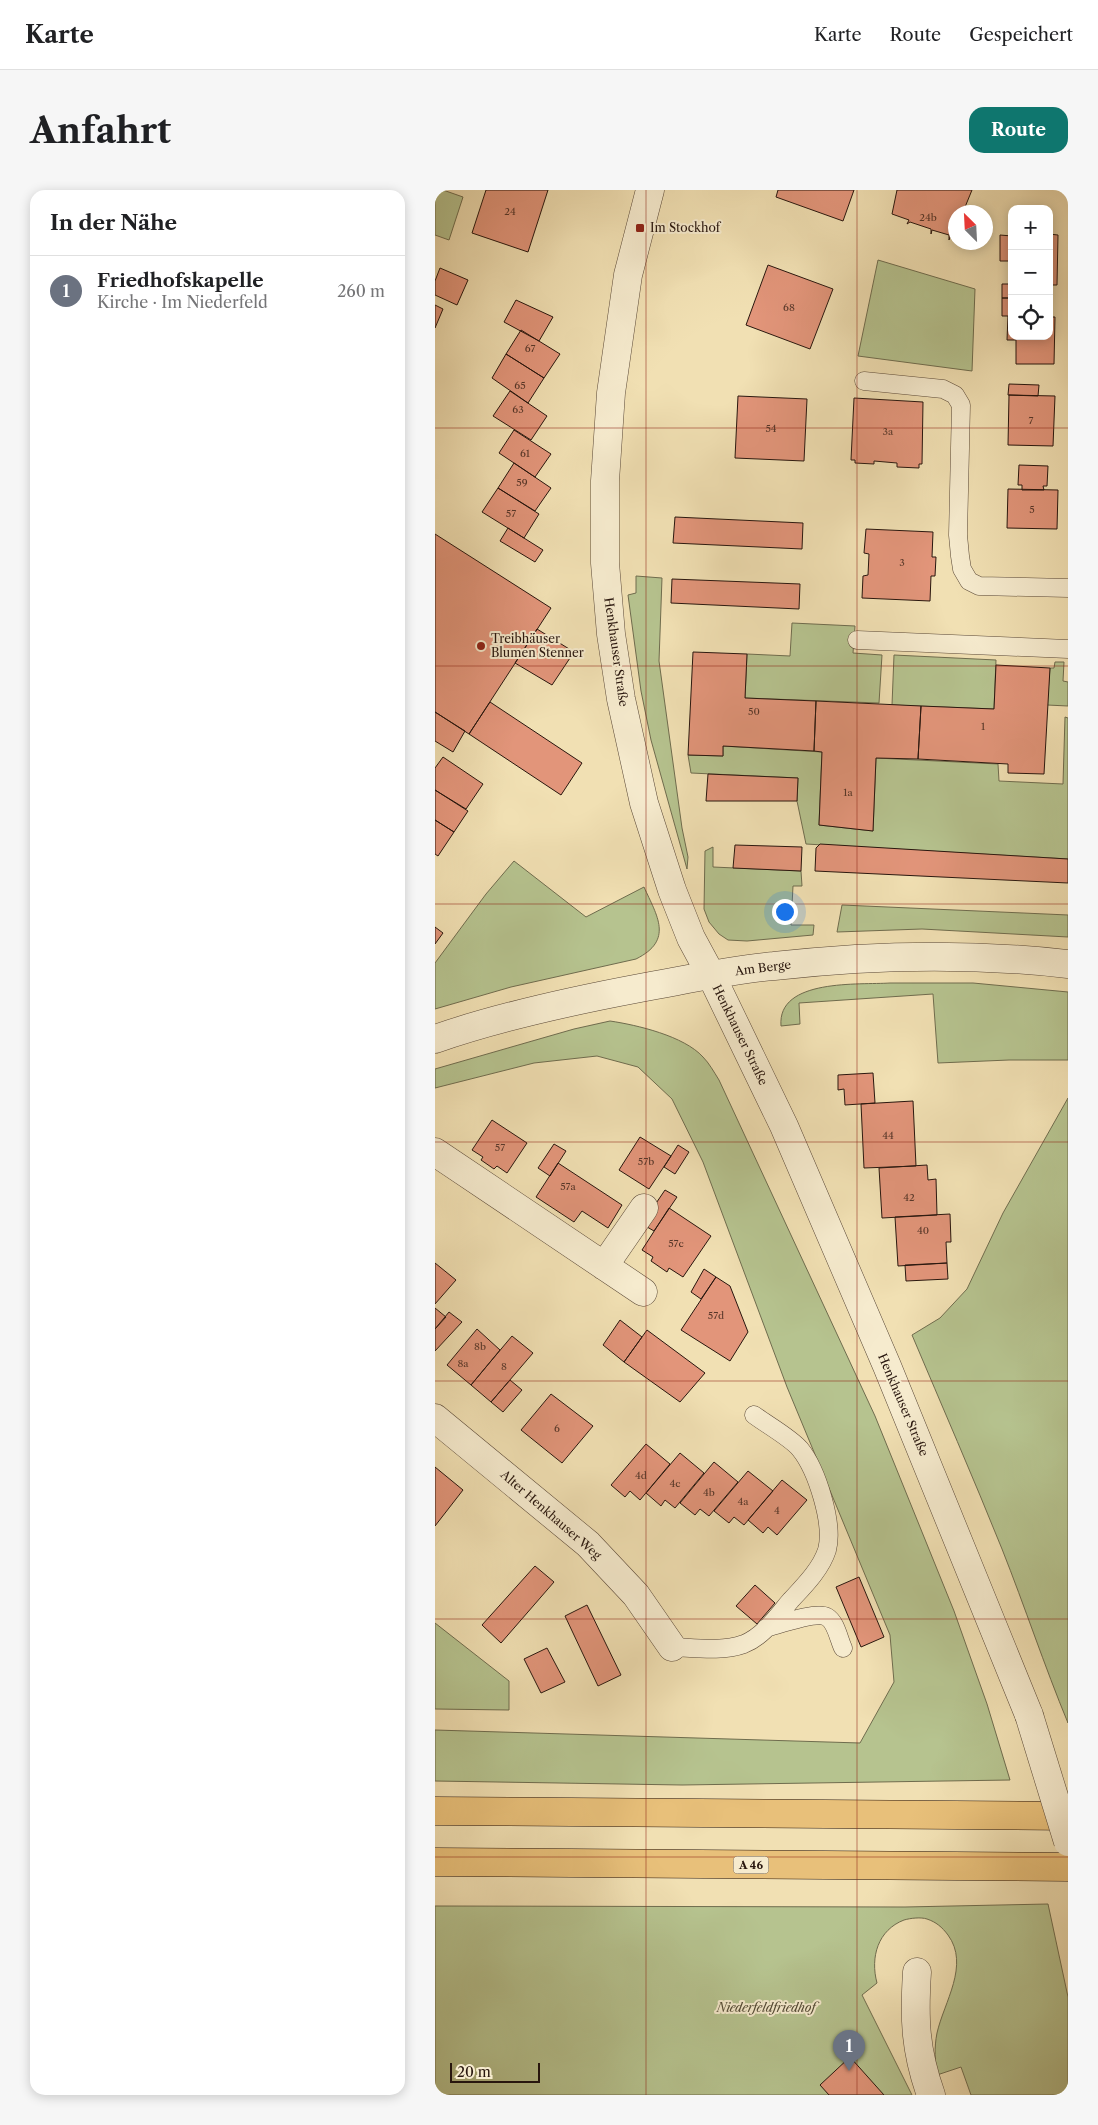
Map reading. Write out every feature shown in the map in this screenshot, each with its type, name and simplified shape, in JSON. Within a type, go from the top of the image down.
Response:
[{"type":"highway","points":[[435,1811],[1068,1816]]},
{"type":"highway","name":"A 46","points":[[435,1862],[1068,1867]]},
{"type":"street","name":"Henkhauser Straße","points":[[650,190],[628,276],[611,393],[605,481],[605,563],[611,634],[621,699],[644,803],[680,911],[691,938],[711,975],[784,1126],[887,1366],[1029,1715],[1068,1842]]},
{"type":"street","name":"Am Berge","points":[[435,1039],[476,1025],[581,1000],[711,975],[773,966],[825,961],[932,956],[1068,964]]},
{"type":"street","points":[[435,1152],[643,1292]]},
{"type":"street","points":[[604,1266],[644,1208]]},
{"type":"street","name":"Alter Henkhauser Weg","points":[[435,1418],[588,1544],[636,1595],[672,1647]]},
{"type":"street","points":[[917,1972],[915,2036],[924,2077],[931,2095]]},
{"type":"lane","points":[[864,380],[943,389],[955,395],[961,406],[958,535],[962,570],[969,581],[979,586],[1068,588]]},
{"type":"lane","points":[[857,640],[1068,649]]},
{"type":"lane","points":[[672,1647],[725,1649],[746,1643],[761,1634],[819,1566],[827,1550],[828,1530],[826,1512],[809,1463],[799,1448],[754,1415]]},
{"type":"lane","points":[[766,1628],[817,1616],[827,1617],[833,1623],[843,1648]]},
{"type":"green space","points":[[435,190],[443,190],[463,197],[449,240],[435,235]]},
{"type":"green space","points":[[878,260],[975,289],[972,371],[858,356]]},
{"type":"green space","points":[[636,576],[662,578],[659,661],[682,828],[688,857],[687,869],[651,740],[641,691],[628,595],[636,593]]},
{"type":"green space","points":[[792,623],[855,626],[853,653],[882,655],[879,703],[745,698],[747,654],[790,656]]},
{"type":"green space","points":[[894,655],[996,660],[994,709],[892,705]]},
{"type":"green space","points":[[1055,662],[1064,662],[1063,681],[1068,682],[1068,706],[1047,705],[1050,668],[1054,668]]},
{"type":"green space","points":[[1065,717],[1068,718],[1068,859],[806,844],[797,801],[798,778],[691,773],[688,755],[723,756],[723,746],[822,752],[819,825],[873,831],[876,758],[998,764],[999,781],[1063,784]]},
{"type":"green space","points":[[713,847],[713,867],[801,871],[802,886],[793,886],[791,925],[814,925],[813,935],[747,941],[728,940],[719,934],[709,922],[704,909],[705,851]]},
{"type":"green space","points":[[514,861],[586,917],[644,887],[654,908],[659,927],[659,936],[655,944],[648,952],[636,959],[511,987],[435,1009],[435,963],[486,894]]},
{"type":"green space","points":[[842,905],[1068,915],[1068,937],[922,929],[837,932]]},
{"type":"green space","points":[[973,983],[1068,992],[1068,1060],[938,1063],[933,994],[799,1003],[800,1024],[781,1026],[783,1010],[792,999],[806,992],[823,987],[841,985]]},
{"type":"green space","points":[[610,1021],[633,1025],[672,1037],[684,1043],[703,1057],[719,1080],[875,1416],[954,1611],[987,1704],[1010,1780],[682,1785],[435,1781],[435,1730],[860,1743],[894,1682],[890,1635],[787,1387],[703,1162],[672,1099],[638,1067],[597,1056],[534,1063],[435,1088],[435,1069],[574,1029]]},
{"type":"green space","points":[[1068,1098],[1068,1723],[1002,1549],[912,1335],[940,1318],[967,1289],[1003,1213]]},
{"type":"green space","points":[[435,1623],[509,1681],[509,1710],[435,1709]]},
{"type":"green space","name":"Niederfeldfriedhof","points":[[1048,1904],[1068,1997],[1068,2095],[971,2095],[961,2067],[937,2075],[935,2054],[937,2033],[953,1984],[957,1959],[948,1935],[939,1925],[927,1919],[913,1918],[895,1925],[882,1937],[876,1954],[875,1973],[877,1983],[862,1995],[912,2095],[435,2095],[435,1906],[905,1907]]},
{"type":"building","points":[[486,190],[548,190],[528,252],[472,233]]},
{"type":"building","points":[[778,190],[854,190],[843,221],[776,197]]},
{"type":"building","points":[[897,190],[972,190],[966,205],[948,205],[948,235],[932,230],[931,234],[931,229],[910,222],[907,224],[909,220],[892,214]]},
{"type":"building","points":[[1053,234],[1058,235],[1057,285],[1053,285]]},
{"type":"building","points":[[1000,235],[1008,236],[1008,261],[1000,261]]},
{"type":"building","points":[[768,265],[833,289],[810,349],[746,325]]},
{"type":"building","points":[[440,268],[468,280],[457,305],[435,295],[435,281]]},
{"type":"building","points":[[1002,284],[1008,284],[1008,298],[1002,298]]},
{"type":"building","points":[[1002,298],[1008,298],[1008,316],[1002,316]]},
{"type":"building","points":[[516,300],[553,317],[539,341],[504,322]]},
{"type":"building","points":[[435,305],[443,309],[435,328]]},
{"type":"building","points":[[1053,317],[1055,317],[1054,364],[1016,364],[1016,340],[1053,340]]},
{"type":"building","points":[[521,330],[560,354],[544,378],[506,354]]},
{"type":"building","points":[[506,354],[544,378],[528,403],[492,378]]},
{"type":"building","points":[[1009,384],[1039,385],[1038,396],[1008,395]]},
{"type":"building","points":[[510,391],[547,416],[531,440],[493,416]]},
{"type":"building","points":[[1009,395],[1055,396],[1053,446],[1008,445]]},
{"type":"building","points":[[738,396],[807,399],[804,461],[735,458]]},
{"type":"building","points":[[854,398],[923,402],[922,464],[919,464],[919,468],[897,467],[897,463],[874,461],[874,464],[855,463],[855,460],[851,460]]},
{"type":"building","points":[[514,430],[551,454],[535,477],[499,453]]},
{"type":"building","points":[[514,463],[551,488],[535,511],[498,488]]},
{"type":"building","points":[[1019,465],[1048,466],[1047,486],[1043,486],[1044,490],[1022,490],[1022,485],[1018,485]]},
{"type":"building","points":[[498,488],[539,514],[524,538],[482,512]]},
{"type":"building","points":[[1008,489],[1058,490],[1057,529],[1007,528]]},
{"type":"building","points":[[675,517],[803,523],[802,549],[673,543]]},
{"type":"building","points":[[508,528],[543,550],[535,562],[500,541]]},
{"type":"building","points":[[866,529],[933,532],[932,557],[936,557],[935,576],[931,576],[930,601],[862,598],[863,576],[868,575],[869,554],[864,553]]},
{"type":"building","name":"Treibhäuser Blumen Stenner","points":[[435,534],[551,608],[469,734],[435,712]]},
{"type":"building","points":[[672,579],[800,584],[799,609],[671,603]]},
{"type":"building","points":[[537,629],[574,652],[552,685],[515,663]]},
{"type":"building","points":[[693,652],[747,654],[745,698],[816,701],[814,751],[723,746],[723,756],[688,755]]},
{"type":"building","points":[[996,665],[1050,668],[1044,774],[1008,773],[1008,764],[918,759],[921,706],[994,709]]},
{"type":"building","points":[[816,701],[921,706],[918,759],[876,758],[873,831],[819,825],[822,752],[814,751]]},
{"type":"building","points":[[490,702],[582,763],[561,795],[469,734]]},
{"type":"building","points":[[435,712],[465,731],[453,752],[435,741]]},
{"type":"building","points":[[443,757],[483,784],[466,809],[435,790],[435,768]]},
{"type":"building","points":[[708,774],[798,778],[797,801],[706,801]]},
{"type":"building","points":[[435,790],[468,811],[454,832],[435,820]]},
{"type":"building","points":[[435,820],[454,832],[438,856],[435,854]]},
{"type":"building","points":[[820,844],[1068,859],[1068,883],[815,871],[816,848]]},
{"type":"building","points":[[735,845],[802,847],[801,871],[733,868]]},
{"type":"building","points":[[435,927],[443,933],[435,944]]},
{"type":"building","points":[[873,1073],[875,1103],[845,1105],[844,1089],[838,1090],[838,1075]]},
{"type":"building","points":[[913,1101],[916,1166],[864,1168],[861,1104]]},
{"type":"building","points":[[492,1120],[527,1143],[507,1173],[497,1166],[494,1169],[481,1160],[483,1157],[472,1150]]},
{"type":"building","points":[[640,1137],[671,1156],[649,1189],[619,1170]]},
{"type":"building","points":[[554,1144],[566,1151],[550,1176],[538,1168]]},
{"type":"building","points":[[678,1145],[689,1152],[675,1174],[664,1167]]},
{"type":"building","points":[[558,1163],[622,1205],[608,1228],[582,1211],[574,1222],[536,1197]]},
{"type":"building","points":[[927,1165],[928,1180],[936,1179],[937,1215],[882,1218],[879,1168]]},
{"type":"building","points":[[665,1190],[677,1197],[654,1231],[642,1224]]},
{"type":"building","points":[[669,1208],[711,1236],[683,1277],[669,1268],[667,1272],[651,1261],[653,1257],[642,1250]]},
{"type":"building","points":[[950,1214],[951,1242],[946,1242],[947,1263],[898,1266],[895,1217]]},
{"type":"building","points":[[435,1263],[456,1280],[435,1304]]},
{"type":"building","points":[[947,1263],[948,1279],[906,1281],[905,1265]]},
{"type":"building","points":[[704,1269],[716,1277],[701,1299],[691,1292]]},
{"type":"building","points":[[716,1277],[730,1286],[748,1332],[730,1361],[681,1330]]},
{"type":"building","points":[[435,1308],[446,1317],[435,1329]]},
{"type":"building","points":[[449,1312],[462,1322],[435,1351],[435,1329]]},
{"type":"building","points":[[620,1320],[642,1337],[624,1362],[603,1345]]},
{"type":"building","points":[[477,1329],[500,1350],[471,1385],[447,1365]]},
{"type":"building","points":[[647,1330],[705,1373],[680,1402],[624,1362]]},
{"type":"building","points":[[512,1336],[533,1353],[491,1402],[471,1385]]},
{"type":"building","points":[[510,1380],[522,1390],[503,1412],[491,1402]]},
{"type":"building","points":[[551,1394],[593,1426],[562,1463],[521,1430]]},
{"type":"building","points":[[646,1444],[670,1464],[640,1500],[630,1491],[625,1497],[611,1485]]},
{"type":"building","points":[[680,1453],[704,1473],[675,1508],[665,1500],[661,1506],[646,1493]]},
{"type":"building","points":[[714,1462],[738,1482],[709,1516],[700,1509],[695,1515],[680,1503]]},
{"type":"building","points":[[435,1467],[463,1490],[435,1526]]},
{"type":"building","points":[[748,1471],[773,1491],[744,1525],[734,1517],[729,1523],[714,1511]]},
{"type":"building","points":[[782,1480],[807,1500],[777,1535],[768,1527],[763,1533],[748,1520]]},
{"type":"building","points":[[535,1566],[554,1582],[501,1643],[482,1625]]},
{"type":"building","points":[[859,1577],[884,1637],[861,1647],[836,1587]]},
{"type":"building","points":[[755,1585],[775,1603],[757,1624],[736,1606]]},
{"type":"building","points":[[587,1605],[621,1675],[598,1686],[565,1616]]},
{"type":"building","points":[[547,1648],[565,1682],[541,1693],[524,1659]]},
{"type":"building","points":[[850,2057],[884,2095],[829,2095],[820,2085]]},
{"type":"place","name":"Im Stockhof","points":[[640,228]]},
{"type":"place","name":"Treibhäuser Blumen Stenner","points":[[481,646]]},
{"type":"place","name":"Friedhofskapelle","points":[[849,2071]]}]
